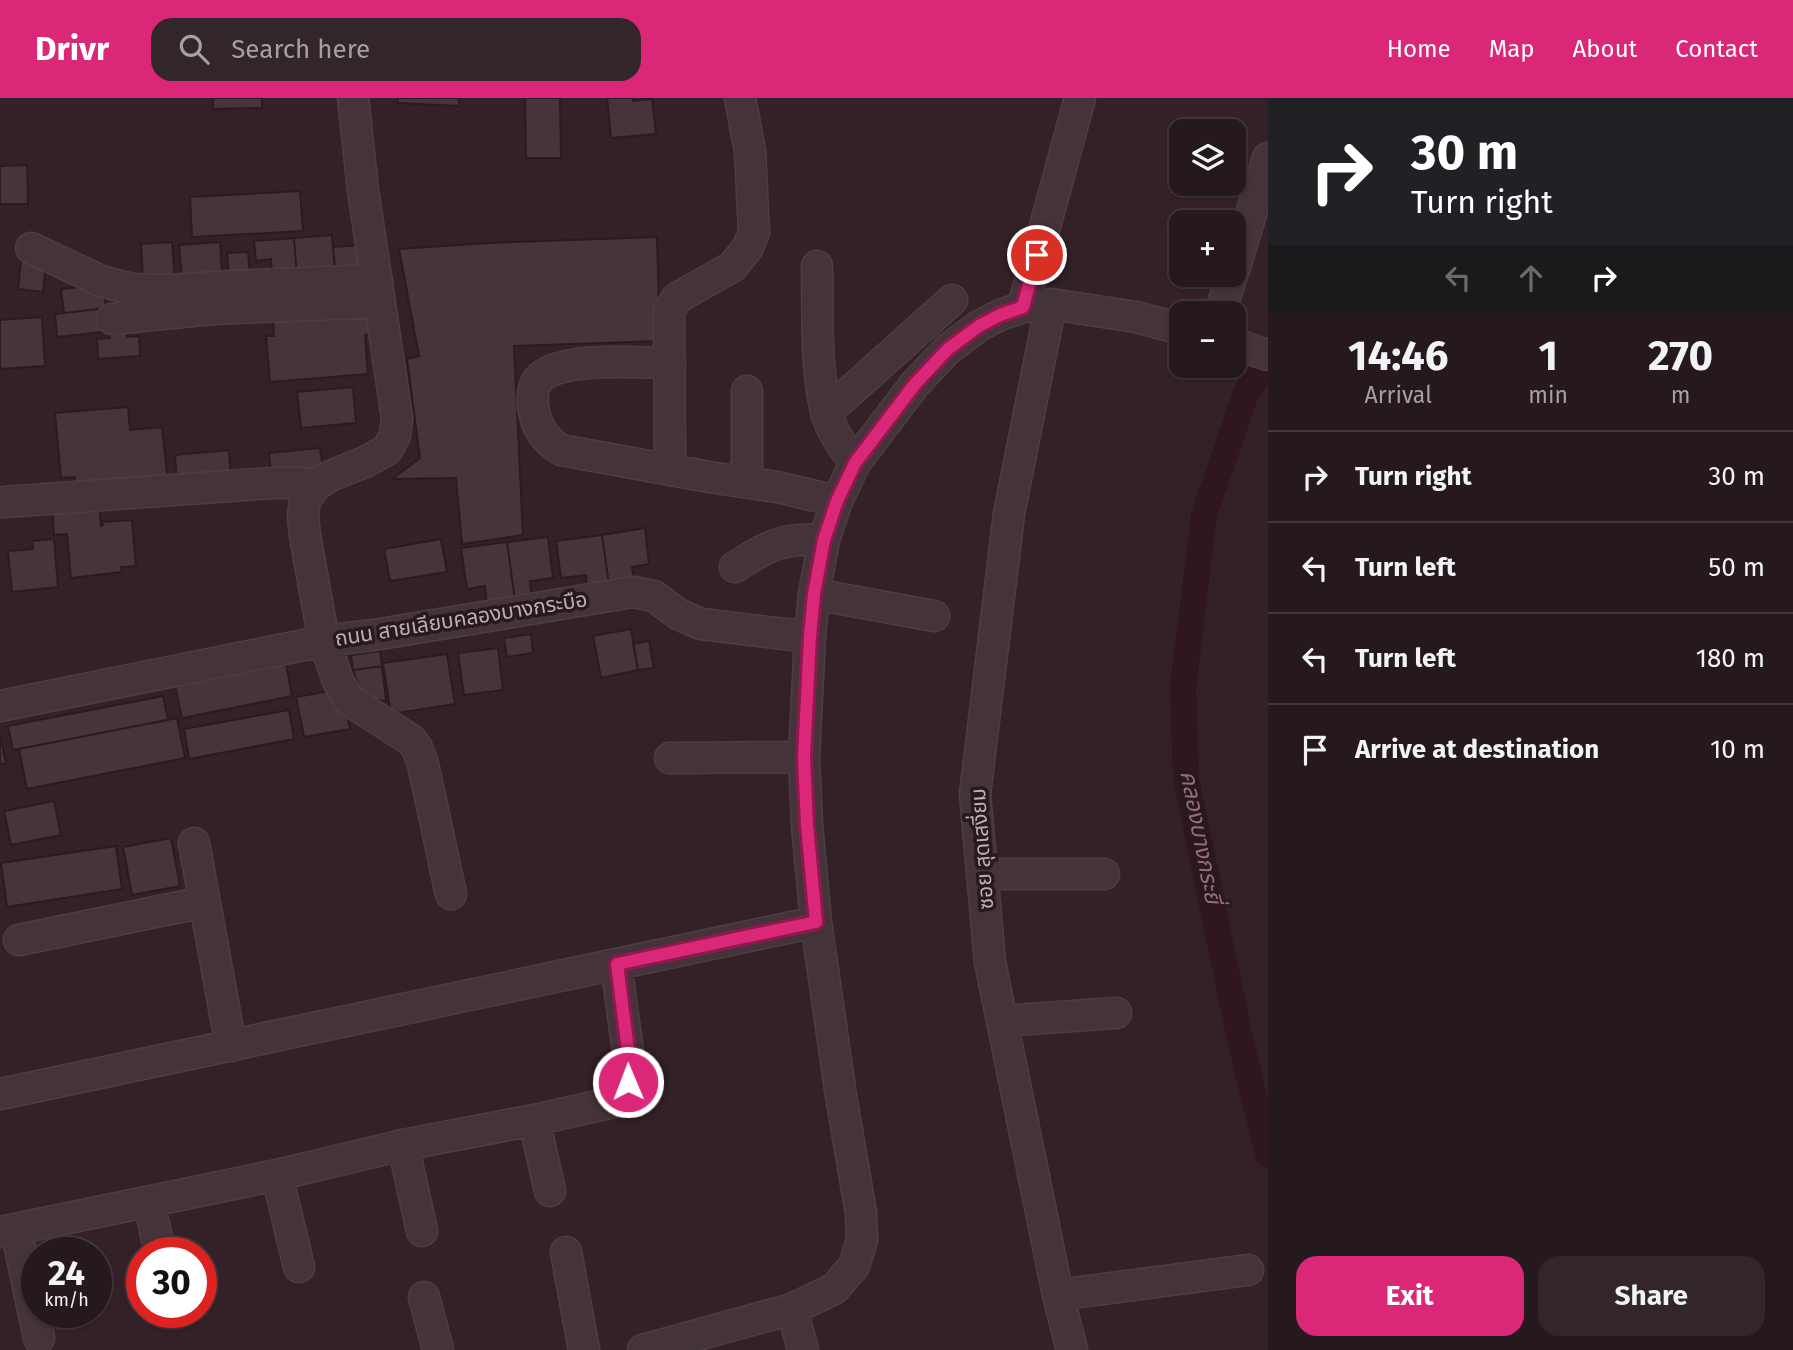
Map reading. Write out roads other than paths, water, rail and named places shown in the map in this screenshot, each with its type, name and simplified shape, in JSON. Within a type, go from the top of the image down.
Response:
[{"type":"street","points":[[5,502],[272,483],[316,485],[387,450],[395,435],[397,418],[362,190],[353,98]]},
{"type":"street","points":[[670,469],[669,312],[677,298],[732,267],[747,249],[754,232],[750,151],[740,98]]},
{"type":"street","name":"ซอย สุดเสงี่ยม","points":[[1072,1350],[1058,1295],[990,962],[975,794],[1037,306],[1080,98]]},
{"type":"street","points":[[1246,230],[1268,158]]},
{"type":"street","points":[[31,248],[101,281],[132,289],[169,290],[230,286],[378,291]]},
{"type":"street","points":[[817,266],[819,361],[826,413],[838,440],[855,463]]},
{"type":"street","points":[[112,319],[378,291]]},
{"type":"street","points":[[826,413],[952,300]]},
{"type":"street","points":[[643,1350],[792,1309],[834,1289],[854,1266],[862,1240],[861,1213],[816,922],[804,757],[814,594],[824,540],[837,501],[855,463],[915,384],[948,349],[979,326],[1000,315],[1037,306],[1136,317],[1169,326]]},
{"type":"street","points":[[670,363],[591,363],[556,369],[539,377],[533,390],[533,407],[539,427],[548,442],[561,450],[777,487],[837,501]]},
{"type":"street","points":[[747,391],[747,482]]},
{"type":"street","name":"ถนน สายเลียบคลองบางกระบือ","points":[[316,485],[305,500],[303,517],[304,536],[324,642],[633,592],[653,596],[678,614],[701,624],[810,637]]},
{"type":"street","points":[[735,567],[759,551],[783,541],[824,540]]},
{"type":"street","points":[[814,594],[934,616]]},
{"type":"street","points":[[0,706],[324,642],[338,681],[350,701],[411,740],[417,748],[423,764],[451,894]]},
{"type":"street","points":[[670,758],[804,757]]},
{"type":"street","points":[[194,843],[231,1046]]},
{"type":"street","points":[[982,874],[1104,874]]},
{"type":"street","points":[[19,940],[204,902]]},
{"type":"street","points":[[0,1094],[816,922]]},
{"type":"street","points":[[40,1338],[8,1231],[277,1174],[403,1144],[610,1103],[622,1095],[628,1082],[630,1066],[617,964]]},
{"type":"street","points":[[1002,1021],[1116,1013]]},
{"type":"street","points":[[534,1120],[550,1191]]},
{"type":"street","points":[[403,1144],[422,1231]]},
{"type":"street","points":[[277,1174],[299,1268]]},
{"type":"street","points":[[149,1202],[157,1237]]},
{"type":"street","points":[[566,1252],[584,1350]]},
{"type":"street","points":[[1058,1295],[1248,1270]]},
{"type":"street","points":[[424,1297],[438,1350]]},
{"type":"street","points":[[792,1309],[803,1350]]},
{"type":"waterway","name":"คลองบางกระยี่","points":[[1268,360],[1246,393],[1204,515],[1183,688],[1186,779],[1241,1043],[1268,1155]]}]
